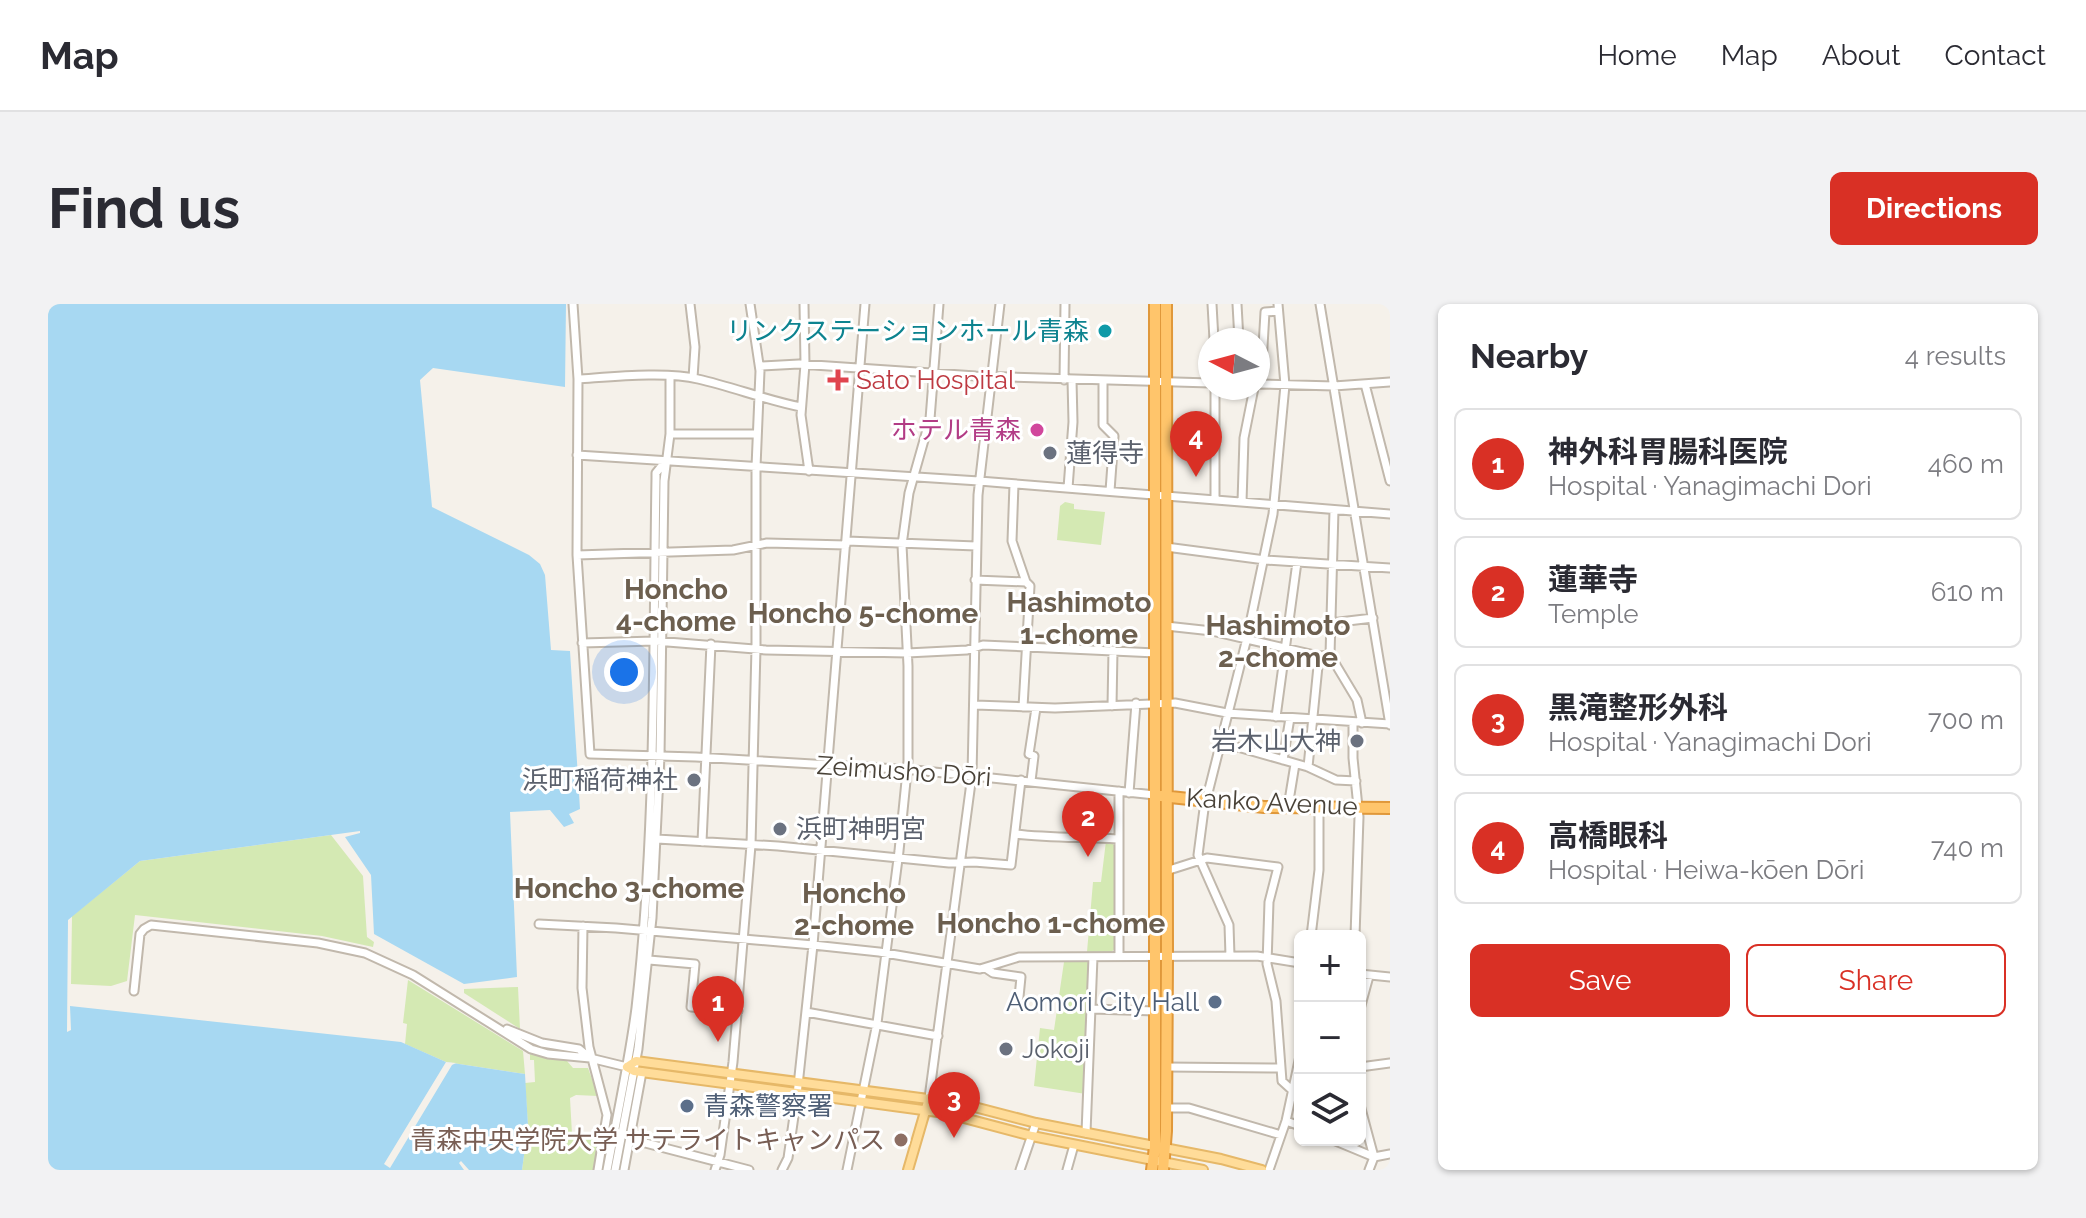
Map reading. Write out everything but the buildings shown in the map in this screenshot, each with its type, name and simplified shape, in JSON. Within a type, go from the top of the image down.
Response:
[{"type":"highway","points":[[1155,304],[1161,382]]},
{"type":"highway","points":[[1161,702],[1156,653],[1161,382],[1166,304]]},
{"type":"highway","points":[[1158,1165],[1166,1108],[1160,796],[1166,547],[1161,495]]},
{"type":"highway","points":[[1160,796],[1166,871],[1156,1011],[1160,1148]]},
{"type":"highway","name":"Kanko Avenue","points":[[1160,796],[1288,807],[1390,808]]},
{"type":"main road","points":[[635,1068],[732,1074],[929,1098],[1262,1170]]},
{"type":"main road","points":[[635,1068],[730,1086],[962,1117],[1158,1165],[1203,1170]]},
{"type":"main road","points":[[908,1170],[929,1098]]},
{"type":"street","points":[[573,304],[578,379],[577,555],[582,643],[659,641],[907,653],[1027,646],[1156,653]]},
{"type":"street","points":[[690,304],[695,347],[693,378]]},
{"type":"street","points":[[716,1166],[732,1074],[751,845],[760,366],[750,304]]},
{"type":"street","points":[[804,304],[805,364],[801,407],[809,471]]},
{"type":"street","points":[[782,1170],[788,1158],[799,1083],[813,945],[865,304]]},
{"type":"street","points":[[847,1170],[888,954],[908,770],[902,545],[913,479],[929,429],[939,304]]},
{"type":"street","points":[[929,1098],[972,775],[979,481],[1000,304]]},
{"type":"street","points":[[1065,304],[1073,422],[1068,488]]},
{"type":"street","points":[[1212,304],[1213,328]]},
{"type":"street","points":[[1237,304],[1238,328]]},
{"type":"street","points":[[975,705],[1036,708],[1161,702],[1227,713],[1390,725],[1386,677],[1373,618],[1320,304]]},
{"type":"street","points":[[1230,956],[1229,925],[1198,855],[1205,801],[1247,638],[1274,504],[1285,385],[1278,307],[1265,312],[1264,328]]},
{"type":"street","points":[[760,366],[805,364],[991,377],[1198,383]]},
{"type":"street","points":[[578,379],[630,376],[693,378],[801,407]]},
{"type":"street","points":[[607,1170],[635,1068],[649,960],[647,931],[659,641],[656,473],[666,461],[670,434],[670,377]]},
{"type":"street","points":[[1103,381],[1103,425],[1114,436],[1110,491]]},
{"type":"street","points":[[1270,386],[1390,382]]},
{"type":"street","points":[[1365,384],[1390,481]]},
{"type":"street","points":[[1215,400],[1215,499]]},
{"type":"street","points":[[1242,502],[1244,438],[1253,400]]},
{"type":"street","points":[[670,434],[757,434]]},
{"type":"street","points":[[577,455],[979,481],[1390,514]]},
{"type":"street","points":[[1014,484],[1012,541],[1030,586],[1023,707]]},
{"type":"street","points":[[1334,510],[1330,655],[1357,700],[1358,722],[1353,758],[1358,808],[1355,930]]},
{"type":"street","points":[[577,555],[733,550],[767,543],[976,546]]},
{"type":"street","points":[[1166,547],[1265,560],[1390,568]]},
{"type":"street","points":[[1276,717],[1297,562]]},
{"type":"street","points":[[975,580],[1026,582]]},
{"type":"street","points":[[1331,623],[1373,618]]},
{"type":"street","points":[[1166,626],[1212,631],[1319,656],[1330,655]]},
{"type":"street","name":"Zeimusho Dōri","points":[[582,643],[588,752],[592,755],[656,755],[829,764],[972,775],[1160,796]]},
{"type":"street","points":[[702,842],[711,644]]},
{"type":"street","points":[[1112,706],[1113,650]]},
{"type":"street","points":[[1308,767],[1319,656]]},
{"type":"street","points":[[1129,793],[1136,703]]},
{"type":"street","points":[[1031,781],[1034,756],[1029,754],[1036,708]]},
{"type":"street","points":[[1283,760],[1290,718]]},
{"type":"street","points":[[1220,742],[1308,767],[1336,780],[1356,781]]},
{"type":"street","points":[[624,1170],[630,1139],[636,1010],[657,839],[656,755]]},
{"type":"street","points":[[1288,807],[1295,764]]},
{"type":"street","points":[[657,839],[1011,865],[1021,780]]},
{"type":"street","points":[[1119,791],[1119,956]]},
{"type":"street","points":[[1312,930],[1319,870],[1319,807]]},
{"type":"street","points":[[1015,834],[1117,839]]},
{"type":"street","points":[[1166,871],[1207,858],[1278,867],[1269,902],[1267,957],[1276,1001],[1284,1084],[1293,1091]]},
{"type":"street","points":[[539,924],[744,938],[987,969],[993,973],[1021,977],[1019,997]]},
{"type":"street","points":[[134,991],[140,934],[146,927],[157,925],[318,943],[365,953],[403,969],[497,1026],[542,1043],[579,1049],[591,1059],[635,1068]]},
{"type":"street","points":[[583,926],[582,988],[591,1059],[607,1115],[598,1170]]},
{"type":"street","points":[[987,969],[1011,958],[1230,956],[1267,957],[1294,962]]},
{"type":"street","points":[[1086,1133],[1093,957]]},
{"type":"street","points":[[649,960],[695,964],[691,1007],[738,1011]]},
{"type":"street","points":[[1366,975],[1390,977]]},
{"type":"street","points":[[1362,1002],[1369,976]]},
{"type":"street","points":[[1092,1009],[1156,1011]]},
{"type":"street","points":[[806,1012],[938,1036]]},
{"type":"street","points":[[1366,1066],[1390,1063]]},
{"type":"street","points":[[1166,1067],[1281,1068]]},
{"type":"street","points":[[1269,1170],[1286,1121],[1296,1074]]},
{"type":"street","points":[[1166,1108],[1189,1108],[1281,1135]]},
{"type":"street","points":[[1286,1121],[1294,1124]]},
{"type":"street","points":[[1020,1170],[1036,1123]]},
{"type":"street","points":[[1366,1127],[1374,1157],[1369,1170]]},
{"type":"street","points":[[615,1170],[619,1130]]},
{"type":"street","points":[[630,1139],[716,1166],[749,1170]]},
{"type":"street","points":[[1067,1170],[1074,1145]]},
{"type":"street","points":[[1347,1146],[1374,1157],[1390,1154]]},
{"type":"green space","points":[[1065,502],[1074,504],[1074,509],[1105,512],[1101,545],[1057,540],[1060,506]]},
{"type":"green space","points":[[331,835],[363,876],[367,937],[374,942],[373,947],[322,936],[135,915],[127,981],[111,986],[71,984],[72,916],[140,861]]},
{"type":"green space","points":[[1106,841],[1115,846],[1116,948],[1110,953],[1087,952],[1093,882],[1101,882]]},
{"type":"green space","points":[[1064,962],[1089,962],[1086,1094],[1034,1086],[1040,1028],[1054,1030]]},
{"type":"green space","points":[[408,980],[523,1051],[525,1074],[446,1062],[405,1044],[407,1024],[403,1023]]},
{"type":"green space","points":[[518,987],[520,1029],[464,993],[464,989]]},
{"type":"green space","points":[[530,1054],[567,1061],[573,1068],[588,1068],[598,1096],[576,1095],[570,1098],[572,1134],[598,1141],[593,1170],[522,1170],[528,1126],[525,1083],[535,1082],[534,1060],[530,1060]]},
{"type":"water","points":[[48,304],[566,304],[565,387],[433,368],[420,380],[432,507],[529,555],[540,564],[545,575],[551,650],[570,651],[580,809],[569,814],[574,823],[564,827],[550,810],[510,812],[517,977],[464,984],[374,934],[371,875],[345,837],[360,831],[140,861],[68,920],[67,1032],[71,1030],[70,1006],[401,1042],[446,1062],[525,1074],[528,1126],[522,1170],[469,1170],[461,1161],[459,1163],[464,1170],[48,1170]]},
{"type":"pier","points":[[446,1062],[456,1063],[390,1168],[384,1164]]},
{"type":"place","name":"リンクステーションホール青森","points":[[1105,331]]},
{"type":"place","name":"Sato Hospital","points":[[838,380]]},
{"type":"place","name":"ホテル青森","points":[[1037,430]]},
{"type":"place","name":"蓮得寺","points":[[1050,453]]},
{"type":"place","name":"高橋眼科","points":[[1196,477]]},
{"type":"place","name":"岩木山大神","points":[[1357,741]]},
{"type":"place","name":"浜町稲荷神社","points":[[694,780]]},
{"type":"place","name":"浜町神明宮","points":[[780,829]]},
{"type":"place","name":"蓮華寺","points":[[1088,857]]},
{"type":"place","name":"Aomori City Hall","points":[[1215,1002]]},
{"type":"place","name":"神外科胃腸科医院","points":[[718,1042]]},
{"type":"place","name":"Jokoji","points":[[1006,1049]]},
{"type":"place","name":"青森警察署","points":[[687,1106]]},
{"type":"place","name":"黒滝整形外科","points":[[954,1138]]},
{"type":"place","name":"青森中央学院大学 サテライトキャンパス","points":[[901,1140]]},
{"type":"district","name":"Honcho 4-chome","points":[[676,605]]},
{"type":"district","name":"Honcho 5-chome","points":[[863,613]]},
{"type":"district","name":"Hashimoto 1-chome","points":[[1079,618]]},
{"type":"district","name":"Hashimoto 2-chome","points":[[1278,641]]},
{"type":"district","name":"Honcho 3-chome","points":[[629,888]]},
{"type":"district","name":"Honcho 2-chome","points":[[854,909]]},
{"type":"district","name":"Honcho 1-chome","points":[[1051,923]]}]
